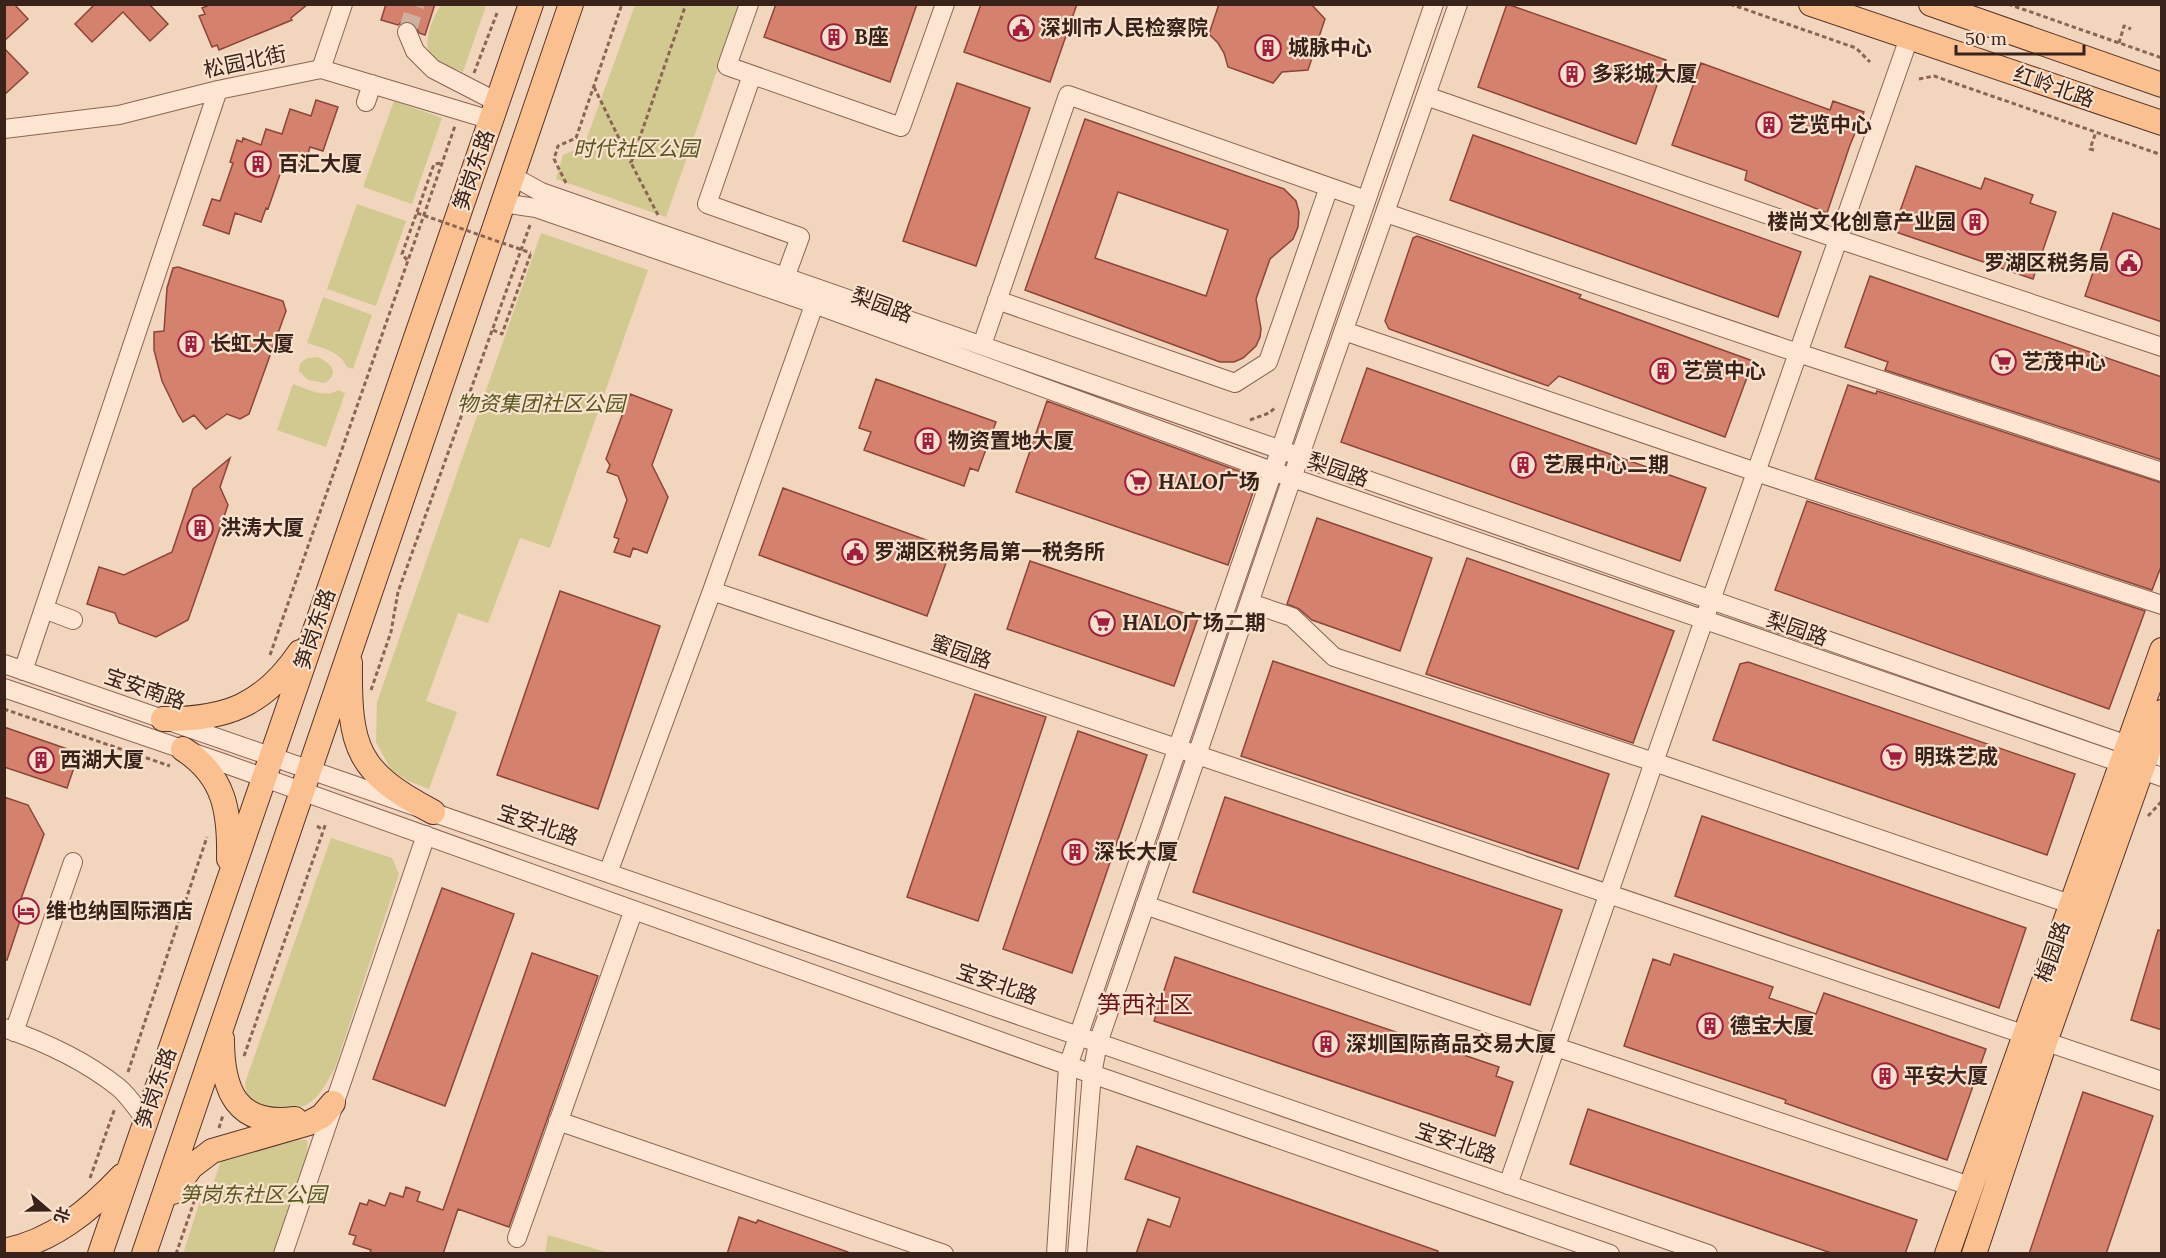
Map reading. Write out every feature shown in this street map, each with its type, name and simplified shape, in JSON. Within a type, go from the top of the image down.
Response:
[{"type":"main road","name":"笋岗东路","points":[[144,1254],[571,4]]},
{"type":"main road","name":"红岭北路","points":[[1811,4],[2162,123]]},
{"type":"main road","points":[[1931,4],[2162,85]]},
{"type":"main road","name":"笋岗东路","points":[[100,1254],[228,877],[494,111],[527,5]]},
{"type":"main road","points":[[163,719],[198,718],[218,714],[257,698],[283,675],[315,630]]},
{"type":"main road","points":[[351,644],[352,716],[355,737],[361,753],[384,782],[434,812]]},
{"type":"main road","name":"梅园路","points":[[1974,1254],[2035,1039],[2070,904],[2143,761],[2162,650]]},
{"type":"main road","name":"梅园路","points":[[1947,1254],[1970,1186],[2035,1039],[2162,712]]},
{"type":"main road","points":[[177,758],[207,767],[220,790],[228,826],[228,877]]},
{"type":"main road","points":[[222,1026],[222,1063],[227,1084],[237,1105],[248,1113],[260,1119],[283,1121],[308,1116],[333,1103]]},
{"type":"main road","points":[[158,1212],[191,1167],[212,1151],[309,1123],[322,1116],[333,1103]]},
{"type":"main road","points":[[4,1251],[36,1241],[67,1226],[103,1196],[128,1170]]},
{"type":"street","points":[[321,69],[344,4]]},
{"type":"street","points":[[749,4],[727,66],[901,127],[945,4]]},
{"type":"street","points":[[1056,1254],[1068,1066],[1434,4]]},
{"type":"street","points":[[1077,1254],[1092,1074],[1098,1043],[1299,457],[1458,4]]},
{"type":"street","points":[[407,32],[415,51],[433,69],[494,111]]},
{"type":"street","points":[[1508,1185],[1909,38]]},
{"type":"street","name":"松园北街","points":[[4,129],[119,115],[224,89],[321,69],[369,93],[494,111]]},
{"type":"street","points":[[752,75],[707,204],[800,237],[785,278]]},
{"type":"street","points":[[222,114],[224,89]]},
{"type":"street","points":[[23,671],[122,394],[224,89]]},
{"type":"street","points":[[982,345],[1068,95],[1366,200]]},
{"type":"street","points":[[1426,96],[1838,239],[2162,347]]},
{"type":"street","name":"梨园路","points":[[512,176],[541,192],[785,278],[817,297],[1272,471],[1705,621],[2143,761]]},
{"type":"street","points":[[998,300],[1235,383],[1268,362],[1329,187]]},
{"type":"street","name":"梨园路","points":[[502,203],[536,208],[817,297],[982,345],[1712,600],[2143,761]]},
{"type":"street","points":[[1386,213],[2162,472]]},
{"type":"street","points":[[608,873],[817,297]]},
{"type":"street","points":[[1344,331],[1756,472],[2162,605]]},
{"type":"street","name":"蜜园路","points":[[712,591],[2162,1081]]},
{"type":"street","points":[[1250,603],[1292,617],[1334,657],[1654,762],[2070,904]]},
{"type":"street","points":[[44,609],[73,620]]},
{"type":"street","name":"宝安南路","points":[[4,664],[163,719],[267,767]]},
{"type":"street","points":[[4,688],[177,758],[267,767],[300,792],[1068,1066],[1610,1254]]},
{"type":"street","name":"宝安北路","points":[[267,767],[309,769],[1708,1254]]},
{"type":"street","points":[[283,1254],[426,836]]},
{"type":"street","points":[[73,862],[9,1030],[36,1039],[93,1070],[118,1087],[145,1119]]},
{"type":"street","points":[[1145,905],[1556,1047],[1970,1186]]},
{"type":"street","points":[[517,1238],[633,912]]},
{"type":"street","points":[[558,1121],[944,1254]]},
{"type":"path","points":[[554,159],[558,146],[576,138],[622,4]]},
{"type":"path","points":[[631,162],[686,4]]},
{"type":"path","points":[[1730,4],[1856,48],[1870,62]]},
{"type":"path","points":[[2008,4],[2162,58]]},
{"type":"path","points":[[473,77],[497,13]]},
{"type":"path","points":[[2118,43],[2124,26],[2132,29]]},
{"type":"path","points":[[1918,79],[1934,76],[2162,155]]},
{"type":"path","points":[[594,87],[661,219]]},
{"type":"path","points":[[270,657],[457,119]]},
{"type":"path","points":[[2094,150],[2090,148],[2096,132]]},
{"type":"path","points":[[407,260],[402,254],[434,164],[442,163]]},
{"type":"path","points":[[417,213],[531,253],[502,334],[493,330]]},
{"type":"path","points":[[371,692],[391,632],[399,592],[530,223]]},
{"type":"path","points":[[4,709],[177,758]]},
{"type":"path","points":[[242,1061],[326,823]]},
{"type":"path","points":[[317,826],[323,830]]},
{"type":"path","points":[[127,1074],[209,831]]},
{"type":"path","points":[[84,1185],[91,1177],[116,1104]]},
{"type":"path","points":[[216,1137],[223,1115]]},
{"type":"path","points":[[176,1254],[199,1188]]},
{"type":"green space","points":[[481,4],[486,6],[463,72],[433,58],[429,53],[429,32],[441,5]]},
{"type":"green space","name":"时代社区公园","points":[[635,5],[740,5],[666,217],[556,179],[563,155],[584,146]]},
{"type":"green space","points":[[394,101],[442,118],[412,204],[363,187]]},
{"type":"green space","points":[[357,204],[406,221],[376,306],[327,289]]},
{"type":"green space","name":"物资集团社区公园","points":[[541,233],[648,270],[550,548],[520,538],[488,623],[458,613],[426,701],[457,712],[429,789],[408,781],[391,770],[376,742],[377,702]]},
{"type":"green space","points":[[323,297],[372,315],[353,369],[347,367],[335,354],[307,343]]},
{"type":"green space","points":[[317,357],[332,368],[332,375],[325,383],[308,380],[299,371],[302,362]]},
{"type":"green space","points":[[293,384],[327,394],[338,390],[345,393],[326,447],[277,430]]},
{"type":"green space","points":[[331,838],[392,858],[399,874],[335,1068],[319,1093],[306,1105],[288,1110],[268,1108],[252,1099],[245,1083]]},
{"type":"green space","name":"笋岗东社区公园","points":[[291,1139],[307,1140],[307,1150],[296,1196],[275,1253],[183,1254],[200,1201],[207,1203],[222,1157]]},
{"type":"green space","points":[[548,1235],[609,1253],[545,1253]]},
{"type":"building","points":[[4,4],[14,4],[28,19],[4,41]]},
{"type":"building","points":[[95,4],[149,4],[168,24],[150,41],[123,12],[92,42],[75,24]]},
{"type":"building","points":[[212,4],[308,4],[291,18],[292,20],[219,50],[217,45],[212,47],[199,16],[205,14],[202,8]]},
{"type":"building","points":[[386,4],[435,4],[425,35],[419,33],[414,23],[409,21],[403,21],[398,25],[381,20]]},
{"type":"building","name":"B座","points":[[776,4],[917,4],[890,82],[764,37]]},
{"type":"building","name":"深圳市人民检察院","points":[[981,4],[1077,4],[1050,82],[964,52]]},
{"type":"building","name":"城脉中心","points":[[1219,4],[1311,4],[1325,19],[1308,70],[1282,72],[1273,83],[1228,67],[1224,53],[1209,34]]},
{"type":"building","name":"多彩城大厦","points":[[1507,4],[1666,60],[1636,144],[1478,87]]},
{"type":"building","points":[[4,48],[28,73],[4,95]]},
{"type":"building","name":"艺览中心","points":[[1701,63],[1830,110],[1833,101],[1864,112],[1827,213],[1745,180],[1747,171],[1672,145]]},
{"type":"building","points":[[957,83],[1030,108],[976,266],[903,241]]},
{"type":"building","name":"百汇大厦","points":[[316,100],[338,107],[323,151],[310,147],[307,157],[304,156],[300,166],[285,160],[268,209],[266,208],[261,222],[235,213],[229,234],[203,225],[212,199],[220,201],[233,163],[230,162],[237,140],[242,142],[243,138],[261,145],[266,129],[282,134],[290,109],[311,116]]},
{"type":"building","points":[[1085,119],[1284,189],[1296,201],[1299,212],[1298,227],[1293,239],[1270,259],[1256,299],[1261,329],[1260,337],[1256,346],[1243,358],[1234,362],[1220,362],[1025,290]],"holes":[[[1118,192],[1228,230],[1206,296],[1095,258]]]},
{"type":"building","points":[[1473,135],[1801,252],[1778,317],[1450,200]]},
{"type":"building","name":"楼尚文化创意产业园","points":[[1916,166],[1981,189],[1985,178],[2033,195],[2030,203],[2056,212],[2033,279],[1893,231]]},
{"type":"building","name":"罗湖区税务局","points":[[2113,213],[2162,230],[2162,322],[2085,296]]},
{"type":"building","points":[[1417,236],[1581,295],[1579,298],[1753,361],[1725,437],[1559,376],[1548,386],[1389,329],[1385,321],[1413,238]]},
{"type":"building","points":[[178,267],[283,301],[286,311],[249,414],[240,419],[227,414],[206,429],[194,415],[183,422],[162,381],[154,350],[154,332],[164,331],[167,288],[173,268]]},
{"type":"building","name":"艺茂中心","points":[[1870,276],[2162,377],[2162,460],[1885,370],[1888,362],[1845,347]]},
{"type":"building","name":"艺展中心二期","points":[[1367,368],[1706,488],[1680,561],[1341,442]]},
{"type":"building","name":"物资置地大厦","points":[[876,379],[996,422],[978,471],[970,468],[964,486],[864,450],[871,432],[859,428]]},
{"type":"building","points":[[1848,385],[1876,394],[1877,391],[2162,483],[2162,564],[2152,590],[1815,479]]},
{"type":"building","points":[[630,394],[672,410],[652,465],[668,497],[647,553],[633,548],[630,557],[614,552],[619,539],[614,537],[627,500],[618,476],[607,472],[610,465],[606,459]]},
{"type":"building","name":"HALO广场","points":[[1047,401],[1258,478],[1228,565],[1016,492]]},
{"type":"building","name":"洪涛大厦","points":[[230,458],[220,487],[228,505],[188,620],[156,637],[119,623],[115,613],[87,604],[99,567],[124,575],[172,552],[193,489]]},
{"type":"building","name":"罗湖区税务局第一税务所","points":[[783,488],[951,549],[927,616],[759,555]]},
{"type":"building","points":[[1807,501],[2145,611],[2109,709],[1775,590]]},
{"type":"building","points":[[1317,518],[1432,558],[1400,651],[1312,620],[1299,609],[1287,604]]},
{"type":"building","points":[[1467,558],[1674,631],[1633,743],[1426,674]]},
{"type":"building","name":"HALO广场二期","points":[[1030,561],[1198,618],[1174,686],[1007,629]]},
{"type":"building","points":[[560,591],[660,626],[598,809],[497,775]]},
{"type":"building","points":[[1273,661],[1609,774],[1578,869],[1241,756]]},
{"type":"building","name":"明珠艺成","points":[[1748,662],[2075,774],[2047,855],[1713,740],[1740,664]]},
{"type":"building","points":[[975,694],[1046,717],[978,921],[907,897]]},
{"type":"building","name":"西湖大厦","points":[[4,727],[79,753],[67,788],[4,767]]},
{"type":"building","name":"深长大厦","points":[[1078,731],[1147,755],[1072,973],[1003,949]]},
{"type":"building","points":[[4,797],[28,805],[44,834],[16,913],[22,915],[7,960],[4,960]]},
{"type":"building","points":[[1225,797],[1562,910],[1530,1005],[1193,892]]},
{"type":"building","points":[[1702,816],[2026,928],[1999,1008],[1675,896]]},
{"type":"building","points":[[442,888],[514,914],[445,1106],[373,1079]]},
{"type":"building","points":[[2158,930],[2162,931],[2162,1030],[2131,1020]]},
{"type":"building","points":[[532,953],[598,976],[509,1227],[458,1209],[443,1254],[369,1254],[371,1250],[353,1244],[356,1236],[349,1234],[360,1203],[367,1205],[369,1200],[385,1206],[390,1193],[403,1197],[406,1187],[420,1192],[417,1201],[443,1210]]},
{"type":"building","points":[[1674,954],[1773,987],[1769,998],[1816,1014],[1824,993],[1986,1049],[1947,1160],[1785,1103],[1786,1100],[1624,1046],[1653,959],[1670,965]]},
{"type":"building","name":"深圳国际商品交易大厦","points":[[1175,957],[1499,1067],[1496,1076],[1513,1082],[1495,1136],[1154,1021]]},
{"type":"building","points":[[2083,1092],[2153,1116],[2106,1254],[2029,1254]]},
{"type":"building","name":"深圳国际商品交易大厦","points":[[1588,1109],[1917,1220],[1905,1254],[1834,1254],[1570,1164]]},
{"type":"building","points":[[1137,1146],[1438,1251],[1438,1254],[1136,1254],[1148,1219],[1170,1227],[1180,1198],[1125,1179]]},
{"type":"building","points":[[739,1217],[756,1223],[758,1220],[848,1252],[848,1254],[727,1254]]},
{"type":"tunnel","points":[[407,32],[416,4]]},
{"type":"place","name":"深圳市人民检察院","points":[[1021,28]]},
{"type":"place","name":"B座","points":[[834,37]]},
{"type":"place","name":"城脉中心","points":[[1268,48]]},
{"type":"place","name":"多彩城大厦","points":[[1572,74]]},
{"type":"place","name":"艺览中心","points":[[1769,125]]},
{"type":"place","name":"百汇大厦","points":[[258,164]]},
{"type":"place","name":"楼尚文化创意产业园","points":[[1975,222]]},
{"type":"place","name":"罗湖区税务局","points":[[2129,263]]},
{"type":"place","name":"长虹大厦","points":[[191,344]]},
{"type":"place","name":"艺茂中心","points":[[2003,362]]},
{"type":"place","name":"艺赏中心","points":[[1663,371]]},
{"type":"place","name":"物资置地大厦","points":[[928,441]]},
{"type":"place","name":"艺展中心二期","points":[[1523,465]]},
{"type":"place","name":"HALO广场","points":[[1138,482]]},
{"type":"place","name":"洪涛大厦","points":[[200,528]]},
{"type":"place","name":"罗湖区税务局第一税务所","points":[[855,552]]},
{"type":"place","name":"HALO广场二期","points":[[1102,623]]},
{"type":"place","name":"明珠艺成","points":[[1894,757]]},
{"type":"place","name":"西湖大厦","points":[[41,760]]},
{"type":"place","name":"深长大厦","points":[[1075,852]]},
{"type":"place","name":"维也纳国际酒店","points":[[26,911]]},
{"type":"place","name":"德宝大厦","points":[[1710,1026]]},
{"type":"place","name":"深圳国际商品交易大厦","points":[[1326,1044]]},
{"type":"place","name":"平安大厦","points":[[1885,1076]]},
{"type":"district","name":"笋西社区","points":[[1145,1005]]}]
